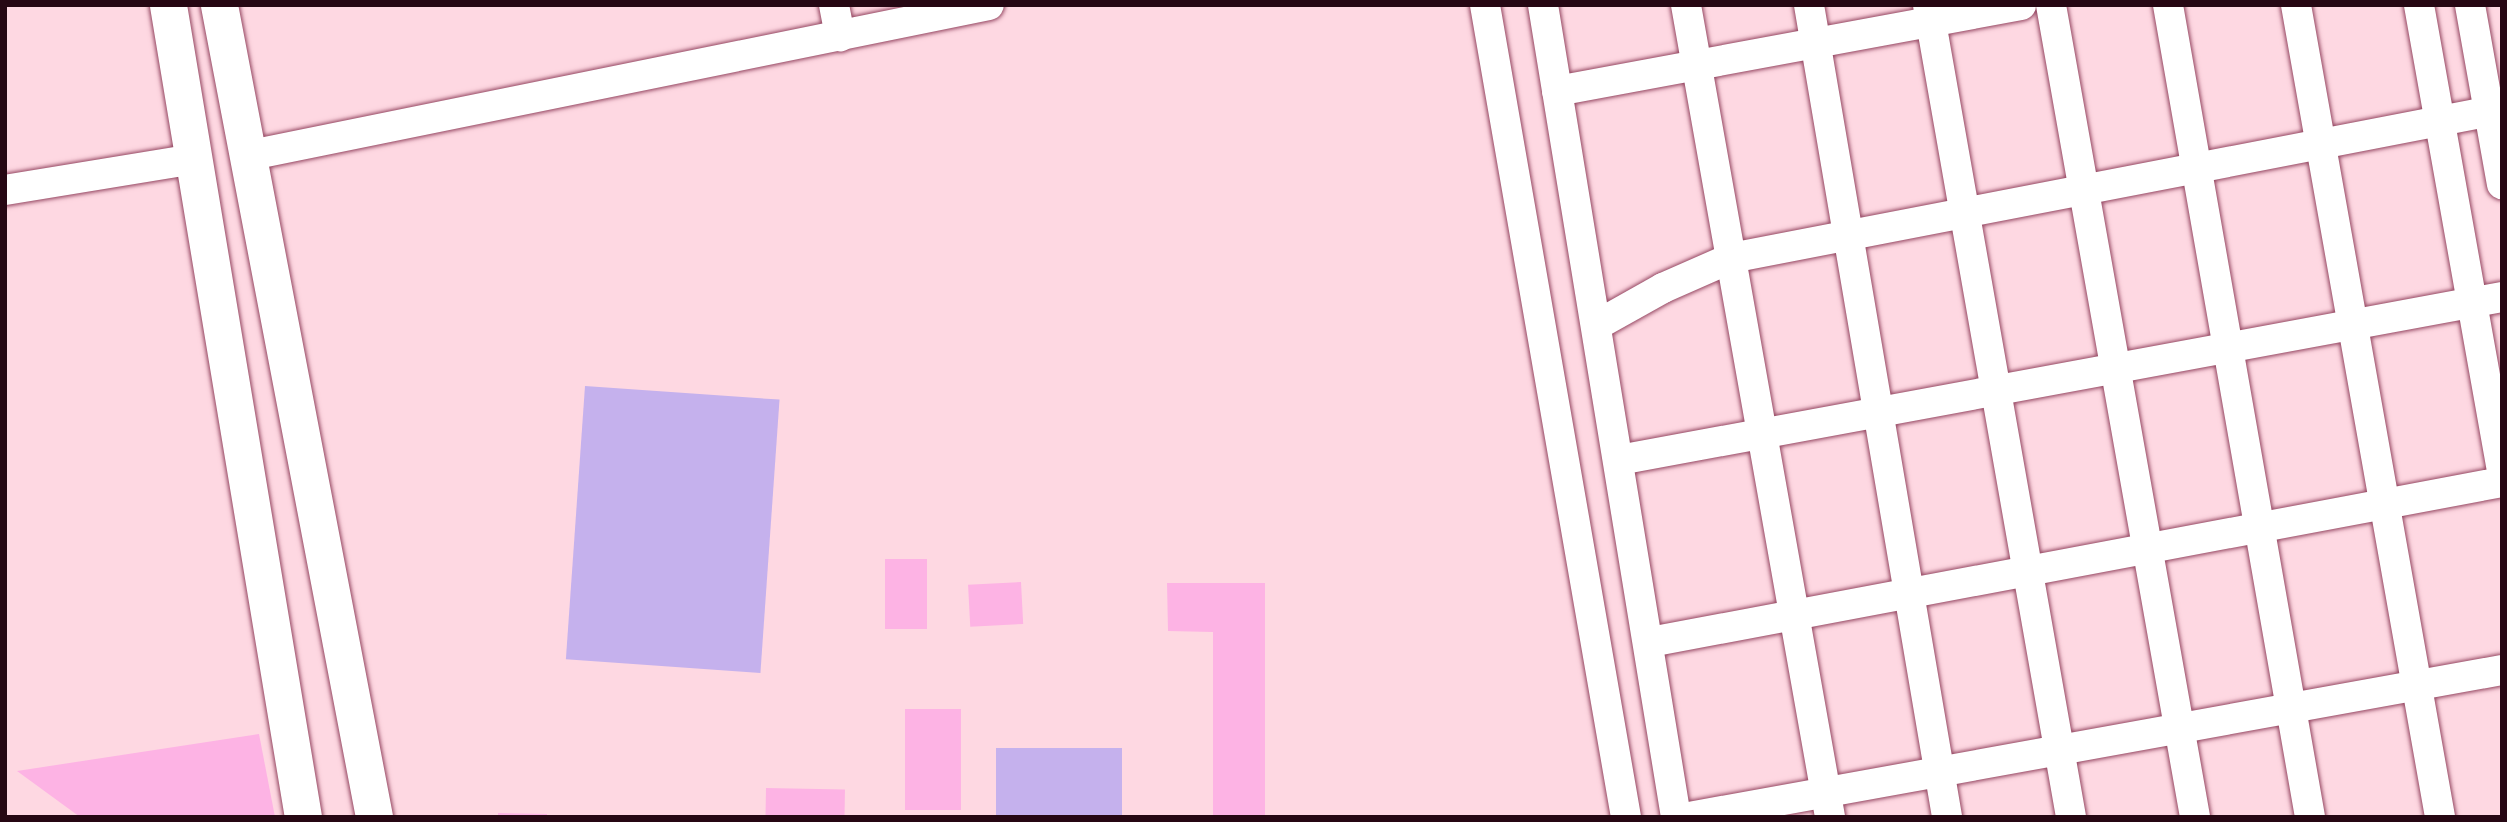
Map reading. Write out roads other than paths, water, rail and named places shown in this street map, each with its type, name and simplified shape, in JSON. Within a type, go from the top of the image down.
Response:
[{"type":"street","points":[[167,5],[195,159],[303,817]]},
{"type":"street","points":[[219,5],[374,817]]},
{"type":"street","points":[[834,5],[840,36]]},
{"type":"street","points":[[246,156],[840,36],[881,16],[989,5]]},
{"type":"street","points":[[1485,5],[1626,817]]},
{"type":"street","points":[[1542,5],[1650,642],[1676,817]]},
{"type":"street","points":[[1686,5],[1827,803]]},
{"type":"street","points":[[1809,5],[1947,817]]},
{"type":"street","points":[[1557,91],[1816,43],[1930,13],[2021,5]]},
{"type":"street","points":[[2051,5],[2195,817]]},
{"type":"street","points":[[2168,5],[2310,817]]},
{"type":"street","points":[[2295,5],[2440,817]]},
{"type":"street","points":[[2419,5],[2502,471]]},
{"type":"street","points":[[2470,5],[2495,111],[2502,184]]},
{"type":"street","points":[[1930,13],[2071,817]]},
{"type":"street","points":[[1597,325],[1663,288],[1731,258],[2495,111]]},
{"type":"street","points":[[5,190],[195,159]]},
{"type":"street","points":[[1619,460],[2502,297]]},
{"type":"street","points":[[1650,642],[2502,482]]},
{"type":"street","points":[[1689,817],[1827,803],[1939,769],[2502,670]]}]
